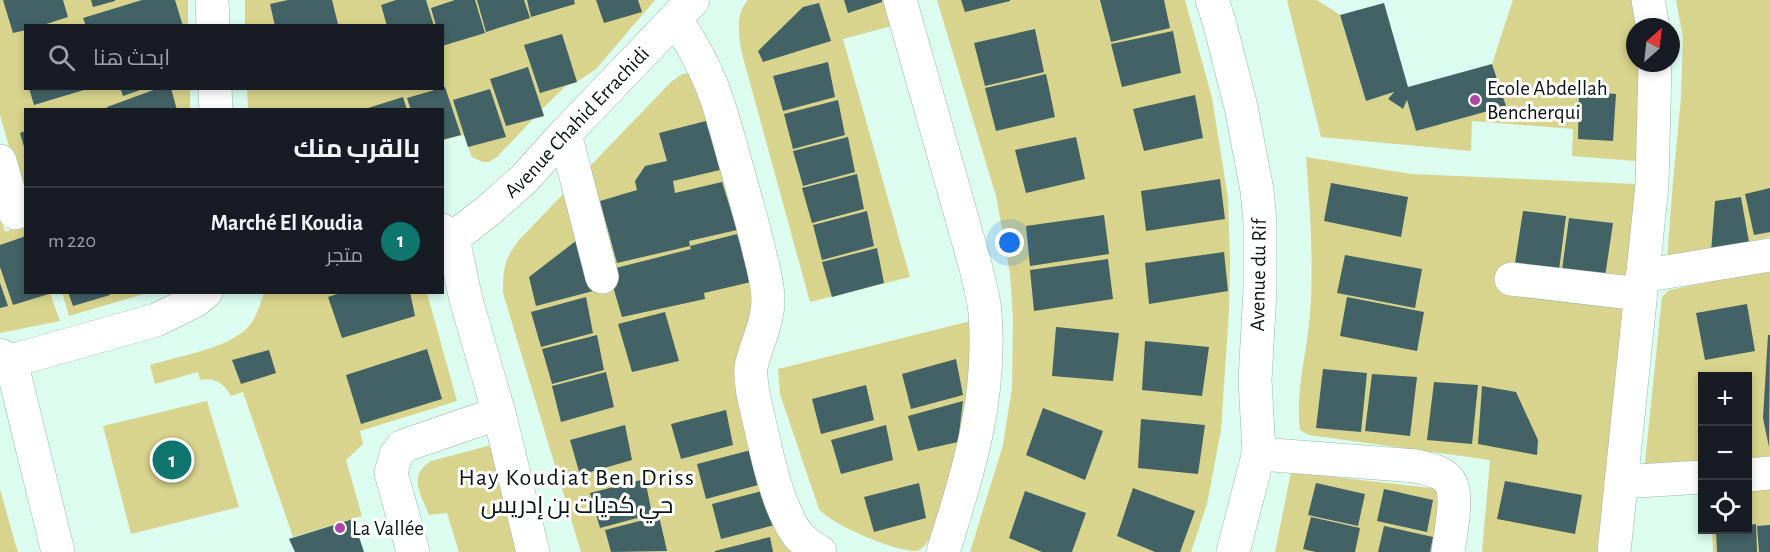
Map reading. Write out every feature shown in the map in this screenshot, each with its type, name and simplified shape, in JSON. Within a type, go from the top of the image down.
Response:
[{"type":"street","points":[[212,0],[213,24]]},
{"type":"street","points":[[900,0],[976,268],[985,311],[986,383],[977,435],[965,483],[943,552]]},
{"type":"street","name":"Avenue du Rif","points":[[1212,0],[1241,107],[1257,190],[1260,256],[1256,380],[1259,452],[1233,552]]},
{"type":"street","points":[[1648,0],[1651,18]]},
{"type":"street","points":[[684,10],[701,60],[718,99],[752,220],[767,284],[768,303],[765,325],[751,369],[753,394],[781,502],[797,534],[820,552]]},
{"type":"street","name":"Avenue Chahid Errachidi","points":[[448,234],[489,210],[524,179],[684,10]]},
{"type":"street","points":[[1614,552],[1652,185],[1655,72]]},
{"type":"street","points":[[215,90],[216,108]]},
{"type":"street","points":[[565,134],[602,277]]},
{"type":"street","points":[[0,161],[15,213]]},
{"type":"street","points":[[448,234],[499,413],[532,552]]},
{"type":"street","points":[[1511,279],[1641,285],[1770,255]]},
{"type":"street","points":[[58,552],[5,358],[156,320],[195,301],[204,294]]},
{"type":"street","points":[[413,552],[390,473],[396,455],[403,446],[499,413]]},
{"type":"street","points":[[1259,452],[1416,466],[1437,472],[1450,482],[1453,494],[1448,552]]},
{"type":"street","points":[[1752,475],[1770,473]]},
{"type":"street","points":[[1621,482],[1698,477]]},
{"type":"shaded area","points":[[0,0],[188,0],[188,24],[24,24],[24,90],[190,90],[190,108],[24,108],[24,199],[0,115]]},
{"type":"shaded area","points":[[245,0],[655,0],[596,69],[577,82],[566,86],[542,109],[544,116],[534,118],[497,157],[489,162],[472,157],[464,135],[444,140],[444,108],[248,108],[247,90],[444,90],[444,24],[245,24]]},
{"type":"shaded area","points":[[748,0],[893,0],[899,24],[843,39],[910,277],[810,302],[741,50],[740,17]]},
{"type":"shaded area","points":[[937,0],[1185,0],[1212,98],[1228,198],[1230,262],[1221,430],[1207,504],[1191,552],[970,552],[1003,445],[1012,388],[1013,318],[1010,273],[996,196]]},
{"type":"shaded area","points":[[1287,0],[1317,0],[1340,15],[1366,101],[1394,92],[1388,99],[1402,109],[1407,100],[1416,131],[1505,105],[1492,64],[1513,0],[1632,0],[1635,18],[1626,18],[1626,72],[1639,72],[1636,161],[1572,156],[1573,129],[1472,121],[1471,151],[1321,137]]},
{"type":"shaded area","points":[[1676,0],[1770,0],[1770,237],[1667,260],[1681,97],[1683,38]]},
{"type":"shaded area","points":[[682,74],[698,75],[759,284],[753,330],[806,552],[581,552],[503,293],[505,265],[519,240],[671,82]]},
{"type":"shaded area","points":[[1306,157],[1411,174],[1636,184],[1629,283],[1622,306],[1626,309],[1604,552],[1482,552],[1490,460],[1309,435],[1300,430],[1299,401],[1309,329],[1312,275]]},
{"type":"shaded area","points":[[0,217],[5,232],[24,225],[24,294],[50,294],[60,321],[0,333]]},
{"type":"shaded area","points":[[1770,270],[1770,467],[1752,468],[1752,372],[1698,372],[1698,471],[1646,470],[1662,297],[1669,290]]},
{"type":"shaded area","points":[[63,294],[144,294],[69,316]]},
{"type":"shaded area","points":[[264,294],[427,294],[457,401],[360,431],[363,444],[346,460],[362,516],[293,537],[243,392],[231,396],[218,382],[210,379],[200,380],[198,372],[155,384],[150,365],[229,341],[249,326]]},
{"type":"shaded area","points":[[971,321],[972,399],[933,534],[928,541],[917,551],[895,547],[850,530],[826,515],[819,509],[780,394],[778,369]]},
{"type":"shaded area","points":[[207,401],[239,507],[131,534],[103,426]]},
{"type":"shaded area","points":[[499,443],[526,552],[459,552],[447,513],[429,515],[418,486],[419,473],[431,461]]},
{"type":"shaded area","points":[[1291,472],[1439,489],[1438,552],[1275,552]]},
{"type":"shaded area","points":[[1770,488],[1770,552],[1713,552],[1712,534],[1752,534],[1752,489]]},
{"type":"shaded area","points":[[0,489],[16,546],[18,552],[0,552]]},
{"type":"building","points":[[3,0],[63,0],[68,17],[46,24],[24,24],[24,30],[13,33]]},
{"type":"building","points":[[91,0],[115,0],[115,1],[93,7]]},
{"type":"building","points":[[142,0],[175,0],[182,24],[85,24],[83,18]]},
{"type":"building","points":[[288,0],[332,0],[338,24],[275,24],[270,4]]},
{"type":"building","points":[[396,0],[426,0],[433,24],[386,24],[381,5]]},
{"type":"building","points":[[455,0],[475,0],[485,33],[444,45],[444,24],[435,24],[431,8]]},
{"type":"building","points":[[477,0],[524,0],[530,18],[486,32]]},
{"type":"building","points":[[527,0],[574,0],[575,4],[531,17]]},
{"type":"building","points":[[596,0],[638,0],[642,12],[604,23]]},
{"type":"building","points":[[844,0],[882,0],[882,2],[848,13]]},
{"type":"building","points":[[961,0],[1010,0],[1010,1],[965,12]]},
{"type":"building","points":[[1100,0],[1164,0],[1170,28],[1111,42]]},
{"type":"building","points":[[819,3],[831,41],[763,62],[758,51],[803,7]]},
{"type":"building","points":[[1384,3],[1408,87],[1492,64],[1506,106],[1416,131],[1407,100],[1403,109],[1388,99],[1394,92],[1366,101],[1340,15]]},
{"type":"building","points":[[1035,29],[1044,72],[985,86],[974,43]]},
{"type":"building","points":[[1173,31],[1181,73],[1122,87],[1111,44]]},
{"type":"building","points":[[562,34],[577,82],[540,93],[524,45]]},
{"type":"building","points":[[828,62],[835,97],[783,111],[773,76]]},
{"type":"building","points":[[528,67],[544,116],[506,126],[490,79]]},
{"type":"building","points":[[1046,74],[1055,117],[996,131],[985,88]]},
{"type":"building","points":[[444,87],[461,135],[444,139],[444,108],[410,108],[407,98],[435,90],[444,90]]},
{"type":"building","points":[[490,89],[506,137],[468,147],[453,100]]},
{"type":"building","points":[[30,90],[84,90],[34,105]]},
{"type":"building","points":[[121,90],[140,90],[123,96]]},
{"type":"building","points":[[154,90],[172,90],[176,108],[107,108]]},
{"type":"building","points":[[1579,91],[1616,94],[1613,141],[1578,139]]},
{"type":"building","points":[[1195,95],[1203,138],[1144,151],[1133,109]]},
{"type":"building","points":[[403,97],[406,108],[368,108]]},
{"type":"building","points":[[838,100],[845,135],[793,149],[784,114]]},
{"type":"building","points":[[706,121],[720,170],[673,181],[675,193],[722,182],[737,230],[689,241],[690,246],[617,263],[600,201],[637,190],[635,181],[645,166],[667,161],[659,133]]},
{"type":"building","points":[[24,132],[24,147],[20,133]]},
{"type":"building","points":[[848,137],[855,172],[803,186],[793,151]]},
{"type":"building","points":[[1076,137],[1085,179],[1026,193],[1015,150]]},
{"type":"building","points":[[857,174],[864,209],[812,223],[802,188]]},
{"type":"building","points":[[1220,179],[1225,219],[1146,231],[1141,191]]},
{"type":"building","points":[[1331,183],[1408,197],[1401,237],[1324,221]]},
{"type":"building","points":[[1770,188],[1770,232],[1754,235],[1745,194]]},
{"type":"building","points":[[1741,197],[1750,248],[1711,252],[1715,201]]},
{"type":"building","points":[[867,211],[874,246],[822,260],[813,225]]},
{"type":"building","points":[[1523,211],[1566,216],[1559,270],[1515,263]]},
{"type":"building","points":[[1104,215],[1109,254],[1030,266],[1026,226]]},
{"type":"building","points":[[1569,218],[1613,223],[1605,277],[1562,270]]},
{"type":"building","points":[[737,234],[751,282],[704,293],[705,299],[622,317],[608,270],[691,249],[690,246]]},
{"type":"building","points":[[24,237],[24,294],[49,294],[13,305],[0,267],[0,245]]},
{"type":"building","points":[[581,237],[597,290],[536,306],[529,277]]},
{"type":"building","points":[[877,248],[884,283],[832,297],[822,262]]},
{"type":"building","points":[[1224,252],[1228,291],[1149,304],[1145,263]]},
{"type":"building","points":[[1345,255],[1422,269],[1415,308],[1337,293]]},
{"type":"building","points":[[1108,259],[1113,299],[1034,311],[1030,270]]},
{"type":"building","points":[[0,283],[8,306],[0,308]]},
{"type":"building","points":[[69,294],[110,295],[73,306]]},
{"type":"building","points":[[337,294],[410,294],[415,316],[342,338],[328,297]]},
{"type":"building","points":[[586,297],[593,333],[541,347],[531,312]]},
{"type":"building","points":[[1347,297],[1424,312],[1417,351],[1340,336]]},
{"type":"building","points":[[1747,304],[1755,351],[1705,360],[1696,313]]},
{"type":"building","points":[[665,312],[679,361],[632,372],[618,324]]},
{"type":"building","points":[[1056,327],[1119,333],[1113,381],[1052,376]]},
{"type":"building","points":[[597,335],[604,370],[552,384],[542,349]]},
{"type":"building","points":[[1768,335],[1770,335],[1769,447],[1763,418]]},
{"type":"building","points":[[1145,341],[1209,347],[1202,396],[1142,390]]},
{"type":"building","points":[[427,349],[442,399],[361,424],[346,375]]},
{"type":"building","points":[[269,350],[276,373],[241,384],[232,360]]},
{"type":"building","points":[[956,359],[963,395],[911,409],[902,374]]},
{"type":"building","points":[[1323,369],[1367,373],[1361,432],[1316,428]]},
{"type":"building","points":[[606,372],[614,407],[561,422],[552,386]]},
{"type":"building","points":[[1372,374],[1417,377],[1410,436],[1365,431]]},
{"type":"building","points":[[1434,382],[1478,385],[1472,444],[1427,440]]},
{"type":"building","points":[[866,385],[874,420],[821,434],[812,399]]},
{"type":"building","points":[[1482,386],[1516,392],[1538,440],[1537,455],[1478,444]]},
{"type":"building","points":[[963,401],[958,442],[918,451],[908,416]]},
{"type":"building","points":[[1043,408],[1103,431],[1085,480],[1026,455]]},
{"type":"building","points":[[726,410],[733,445],[681,459],[671,424]]},
{"type":"building","points":[[1141,419],[1205,425],[1198,474],[1138,468]]},
{"type":"building","points":[[625,425],[632,460],[580,475],[570,440]]},
{"type":"building","points":[[886,425],[893,460],[841,474],[831,440]]},
{"type":"building","points":[[751,450],[758,485],[706,499],[697,464]]},
{"type":"building","points":[[645,479],[652,514],[600,528],[590,493]]},
{"type":"building","points":[[1505,481],[1582,495],[1575,534],[1497,519]]},
{"type":"building","points":[[919,483],[926,518],[874,532],[864,497]]},
{"type":"building","points":[[1316,483],[1365,494],[1358,526],[1308,515]]},
{"type":"building","points":[[1133,488],[1195,511],[1180,552],[1155,552],[1117,536]]},
{"type":"building","points":[[1384,489],[1433,500],[1427,532],[1377,521]]},
{"type":"building","points":[[766,490],[774,525],[721,539],[712,504]]},
{"type":"building","points":[[1025,491],[1086,513],[1072,552],[1042,552],[1009,538]]},
{"type":"building","points":[[659,516],[667,551],[611,552],[605,530]]},
{"type":"building","points":[[1311,517],[1360,528],[1355,552],[1316,552],[1303,549]]},
{"type":"building","name":"La Vallée","points":[[353,519],[364,552],[295,552],[289,539]]},
{"type":"building","points":[[1752,524],[1756,524],[1757,552],[1717,552],[1716,534],[1752,534]]},
{"type":"building","points":[[1770,525],[1770,552],[1759,552],[1757,526]]},
{"type":"building","points":[[1384,526],[1433,537],[1430,552],[1378,552]]},
{"type":"building","points":[[770,537],[773,552],[715,552],[715,551]]},
{"type":"place","name":"Ecole Abdellah Bencherqui","points":[[1475,100]]},
{"type":"place","name":"Marché El Koudia","points":[[172,460]]},
{"type":"place","name":"La Vallée","points":[[340,528]]},
{"type":"district","name":"Hay Koudiat Ben Driss حي كديات بن إدريس","points":[[577,491]]}]
